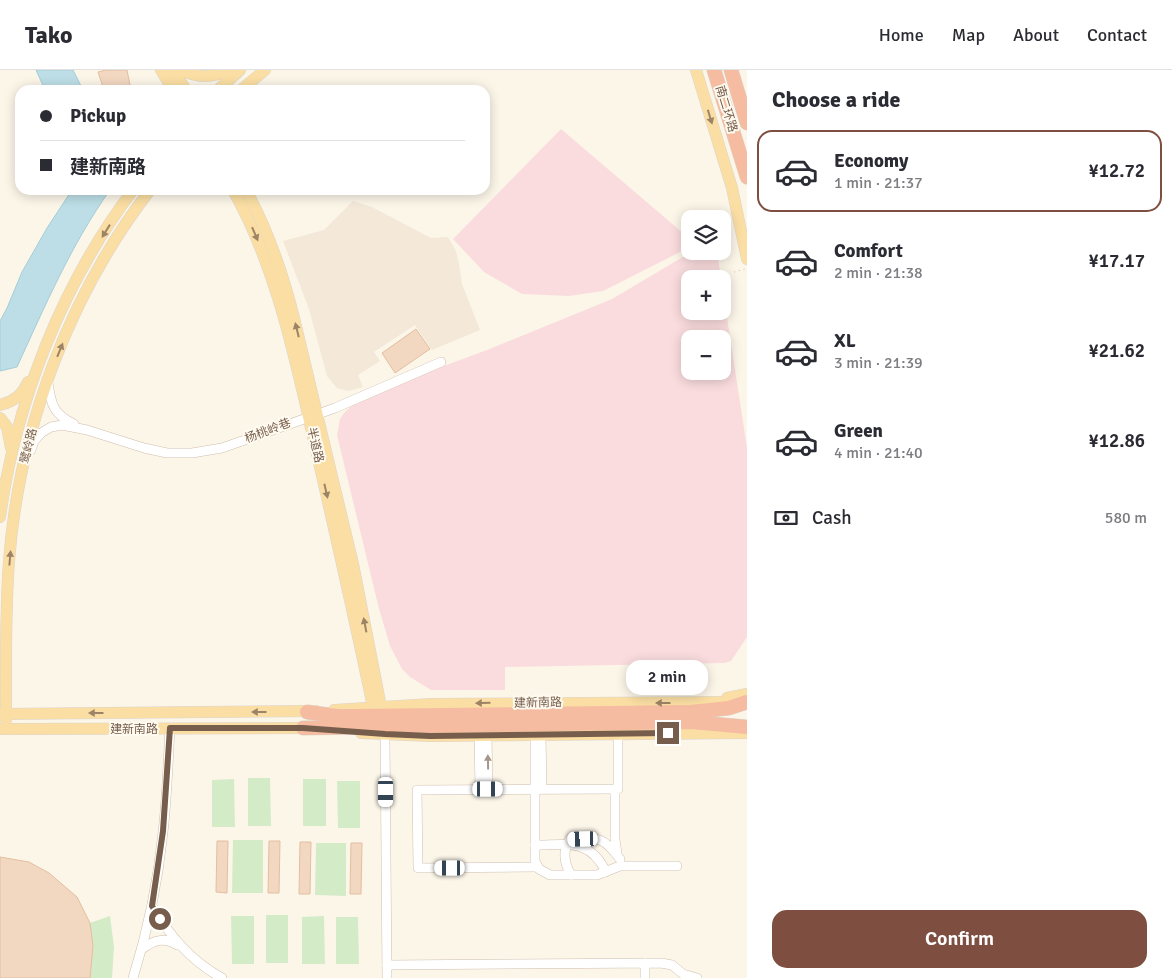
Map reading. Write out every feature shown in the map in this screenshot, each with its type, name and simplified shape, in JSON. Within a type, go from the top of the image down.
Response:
[{"type":"highway","name":"南二环路","points":[[714,70],[747,177]]},
{"type":"highway","name":"南二环路","points":[[731,70],[747,123]]},
{"type":"highway","points":[[308,712],[337,716],[356,716],[691,712],[729,708],[747,702]]},
{"type":"highway","points":[[303,728],[691,722],[747,728]]},
{"type":"main road","points":[[180,70],[193,75],[209,77],[230,70]]},
{"type":"main road","points":[[224,85],[240,70]]},
{"type":"main road","points":[[250,85],[264,70]]},
{"type":"main road","points":[[696,70],[732,188],[747,259]]},
{"type":"main road","points":[[166,72],[171,85]]},
{"type":"main road","points":[[166,72],[180,85]]},
{"type":"main road","name":"鹭岭路","points":[[0,517],[12,456],[27,400],[41,359],[59,315],[77,280],[130,195]]},
{"type":"main road","name":"鹭岭路","points":[[3,729],[9,561],[19,488],[36,416],[67,333],[96,274],[106,255],[146,195]]},
{"type":"main road","points":[[142,200],[148,195]]},
{"type":"main road","name":"半道路","points":[[236,195],[253,228],[274,288],[313,415],[353,564],[377,707]]},
{"type":"main road","name":"半道路","points":[[248,195],[269,239],[284,280],[313,415]]},
{"type":"main road","points":[[0,405],[13,401],[21,393],[28,384],[35,364],[41,359]]},
{"type":"main road","points":[[0,418],[8,431],[12,456]]},
{"type":"main road","points":[[689,702],[733,698],[747,694]]},
{"type":"main road","name":"建新南路","points":[[3,714],[308,712],[431,704],[747,702]]},
{"type":"main road","name":"建新南路","points":[[3,729],[303,728],[385,734],[483,735],[747,733]]},
{"type":"main road","points":[[702,733],[747,738]]},
{"type":"street","points":[[166,72],[166,85]]},
{"type":"street","name":"杨桃岭巷","points":[[87,430],[166,453],[192,453],[222,448],[313,415],[441,362]]},
{"type":"street","points":[[48,381],[55,411],[63,418],[87,430]]},
{"type":"street","points":[[19,488],[34,441],[42,433],[58,425],[87,430]]},
{"type":"street","points":[[133,978],[152,906],[163,831],[170,728]]},
{"type":"street","points":[[385,734],[387,978]]},
{"type":"street","points":[[538,867],[418,868],[418,790],[618,789],[618,734]]},
{"type":"street","points":[[483,735],[484,789]]},
{"type":"street","points":[[538,735],[535,845],[535,861],[538,867],[550,875],[597,875],[623,862],[677,866]]},
{"type":"street","points":[[615,789],[615,840],[623,862]]},
{"type":"street","points":[[571,875],[565,861],[566,845],[570,839],[596,838],[602,840],[611,847],[623,862]]},
{"type":"street","points":[[535,845],[580,845],[591,851],[600,861],[606,872]]},
{"type":"street","points":[[152,906],[180,946],[199,964],[222,978]]},
{"type":"street","points":[[142,949],[159,940],[172,941],[180,946]]},
{"type":"street","points":[[387,965],[645,963],[667,964],[684,974],[697,978]]},
{"type":"street","points":[[645,963],[645,978]]},
{"type":"street","points":[[676,968],[679,978]]},
{"type":"path","points":[[734,272],[747,269]]},
{"type":"shaded area","points":[[561,129],[681,231],[681,252],[603,291],[569,296],[522,294],[484,272],[453,239]]},
{"type":"shaded area","points":[[353,201],[372,207],[431,238],[448,237],[456,251],[462,284],[480,330],[432,350],[415,325],[374,352],[380,361],[358,375],[363,387],[348,391],[337,388],[327,376],[309,309],[283,241],[324,230]]},
{"type":"shaded area","points":[[681,258],[681,260],[718,260],[720,270],[681,270],[681,320],[727,320],[729,330],[681,330],[681,380],[731,380],[731,343],[747,448],[747,637],[731,661],[725,663],[505,667],[505,690],[431,690],[410,677],[402,669],[390,646],[378,605],[337,435],[340,419],[353,404],[406,380],[487,350],[612,299]]},
{"type":"green space","points":[[248,778],[270,778],[271,826],[248,826]]},
{"type":"green space","points":[[234,779],[235,827],[212,827],[212,780]]},
{"type":"green space","points":[[303,779],[326,779],[326,826],[303,826]]},
{"type":"green space","points":[[337,781],[360,781],[360,828],[338,828]]},
{"type":"green space","points":[[233,840],[263,840],[263,893],[232,893]]},
{"type":"green space","points":[[316,843],[346,843],[346,896],[315,895]]},
{"type":"green space","points":[[266,915],[288,915],[288,963],[266,963]]},
{"type":"green space","points":[[110,916],[114,947],[112,978],[90,978],[93,946],[90,923]]},
{"type":"green space","points":[[231,916],[254,916],[254,964],[232,964]]},
{"type":"green space","points":[[324,916],[325,964],[302,964],[302,917]]},
{"type":"green space","points":[[336,917],[358,917],[359,964],[336,964]]},
{"type":"water","points":[[36,70],[73,70],[80,85],[43,85]]},
{"type":"water","points":[[69,195],[107,195],[71,254],[17,367],[0,371],[0,321],[22,272]]},
{"type":"building","points":[[127,70],[130,85],[102,85],[98,72]]},
{"type":"building","points":[[416,329],[430,349],[395,373],[382,353]]},
{"type":"building","points":[[217,841],[228,841],[227,893],[216,892]]},
{"type":"building","points":[[269,841],[280,841],[279,893],[268,893]]},
{"type":"building","points":[[300,842],[311,842],[310,894],[299,894]]},
{"type":"building","points":[[351,843],[362,843],[361,894],[350,894]]},
{"type":"building","points":[[0,857],[29,862],[49,873],[77,897],[90,923],[93,946],[90,978],[0,978]]},
{"type":"route","points":[[160,919],[152,906],[163,831],[170,728],[303,728],[408,736],[668,733]]}]
